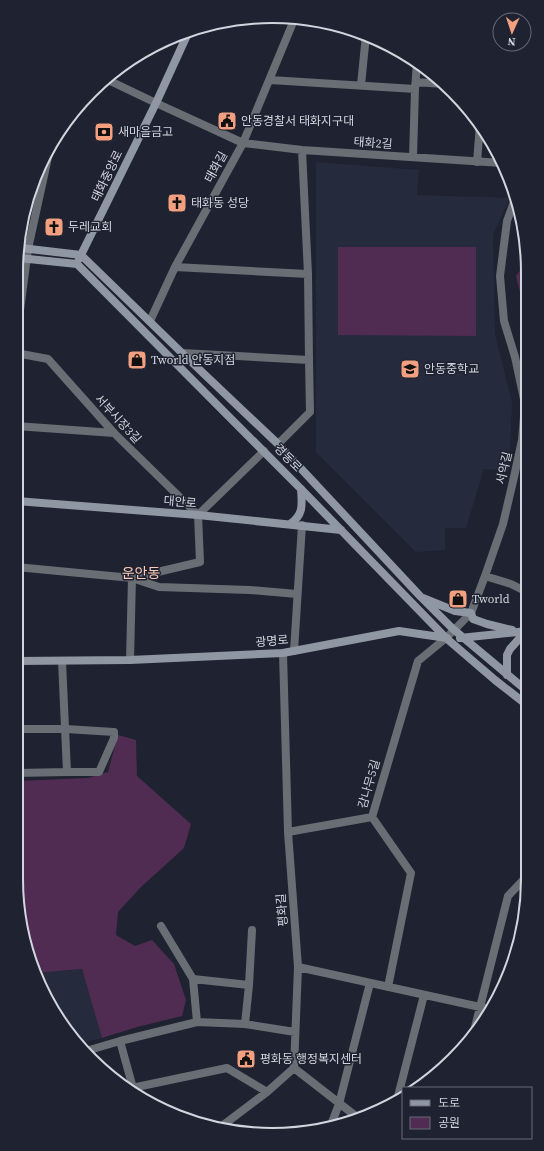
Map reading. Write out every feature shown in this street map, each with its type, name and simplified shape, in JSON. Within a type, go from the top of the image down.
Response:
[{"type":"street","name":"태화길","points":[[150,321],[175,267],[243,143],[292,24]]},
{"type":"street","name":"태화중앙로","points":[[77,264],[156,103],[185,39]]},
{"type":"street","points":[[360,85],[365,41]]},
{"type":"street","points":[[413,157],[417,70]]},
{"type":"street","points":[[270,80],[360,85],[416,86],[436,85]]},
{"type":"street","name":"태화2길","points":[[112,82],[243,143],[302,150],[495,163]]},
{"type":"street","points":[[477,162],[479,134]]},
{"type":"street","points":[[278,444],[310,412],[308,274],[302,150]]},
{"type":"street","points":[[44,173],[25,248],[81,255]]},
{"type":"street","name":"서악길","points":[[512,206],[507,221],[500,276],[504,321],[515,357],[521,385]]},
{"type":"street","name":"경동로","points":[[81,255],[278,444],[420,596],[462,638],[521,686]]},
{"type":"street","points":[[24,259],[77,264]]},
{"type":"street","name":"경동로","points":[[77,264],[264,451],[446,638],[521,700]]},
{"type":"street","points":[[175,267],[308,274]]},
{"type":"street","points":[[182,353],[309,360]]},
{"type":"street","name":"서부시장3길","points":[[23,354],[48,359],[114,433],[198,515]]},
{"type":"street","points":[[23,426],[114,433]]},
{"type":"street","name":"서악길","points":[[446,638],[453,629],[471,614],[503,524],[521,444]]},
{"type":"street","points":[[132,578],[200,562],[198,515],[264,451]]},
{"type":"street","points":[[290,524],[298,517],[301,510],[301,489]]},
{"type":"street","name":"대안로","points":[[23,502],[198,515],[341,530]]},
{"type":"street","points":[[294,651],[302,525]]},
{"type":"street","points":[[23,568],[132,578],[159,587],[250,590],[297,594]]},
{"type":"street","points":[[485,576],[511,584],[521,589]]},
{"type":"street","points":[[130,660],[132,578]]},
{"type":"street","points":[[420,596],[456,611],[471,614],[473,619],[487,624],[504,629],[521,631]]},
{"type":"street","name":"광명로","points":[[23,661],[130,660],[283,653],[399,630],[446,638],[462,638],[521,631]]},
{"type":"street","points":[[507,675],[507,655],[521,636]]},
{"type":"street","name":"감나무5길","points":[[388,987],[411,873],[372,817],[418,661],[446,638]]},
{"type":"street","name":"평화길","points":[[283,653],[288,832],[298,967],[294,1068]]},
{"type":"street","points":[[62,661],[67,772]]},
{"type":"street","points":[[23,730],[66,729],[114,732],[114,738],[99,772],[23,773]]},
{"type":"street","points":[[288,832],[372,817]]},
{"type":"street","points":[[298,967],[484,1008],[508,896],[521,883]]},
{"type":"street","points":[[161,926],[193,979],[197,1022]]},
{"type":"street","points":[[245,1024],[252,930]]},
{"type":"street","points":[[193,979],[249,985]]},
{"type":"street","points":[[333,1121],[340,1104],[370,983]]},
{"type":"street","points":[[399,1093],[424,995]]},
{"type":"street","points":[[91,1050],[197,1022],[245,1024],[295,1032]]},
{"type":"street","points":[[120,1041],[129,1083]]},
{"type":"street","points":[[135,1087],[227,1068],[267,1092]]},
{"type":"street","points":[[225,1123],[267,1092],[294,1068],[354,1114]]},
{"type":"shaded area","name":"안동중학교","points":[[316,162],[419,170],[417,195],[510,198],[493,235],[495,335],[512,402],[509,471],[484,469],[466,528],[445,528],[445,550],[416,552],[316,452]]},
{"type":"shaded area","points":[[82,969],[102,1038],[84,1042],[74,1031],[56,1004],[41,973]]},
{"type":"green space","points":[[338,247],[476,247],[476,336],[338,335]]},
{"type":"green space","points":[[521,269],[521,296],[516,276]]},
{"type":"green space","points":[[118,735],[136,740],[137,776],[191,824],[184,848],[141,887],[118,912],[116,935],[135,946],[152,940],[174,964],[186,1000],[182,1016],[137,1027],[102,1038],[82,969],[41,973],[31,943],[25,912],[23,879],[23,781],[88,778],[108,772]]},
{"type":"place","name":"안동경찰서 태화지구대","points":[[227,121]]},
{"type":"place","name":"새마을금고","points":[[104,132]]},
{"type":"place","name":"태화동 성당","points":[[177,203]]},
{"type":"place","name":"두레교회","points":[[54,227]]},
{"type":"place","name":"Tworld 안동지점","points":[[137,360]]},
{"type":"place","name":"안동중학교","points":[[410,369]]},
{"type":"place","name":"Tworld","points":[[458,599]]},
{"type":"place","name":"평화동 행정복지센터","points":[[246,1059]]},
{"type":"district","name":"운안동","points":[[141,573]]}]
